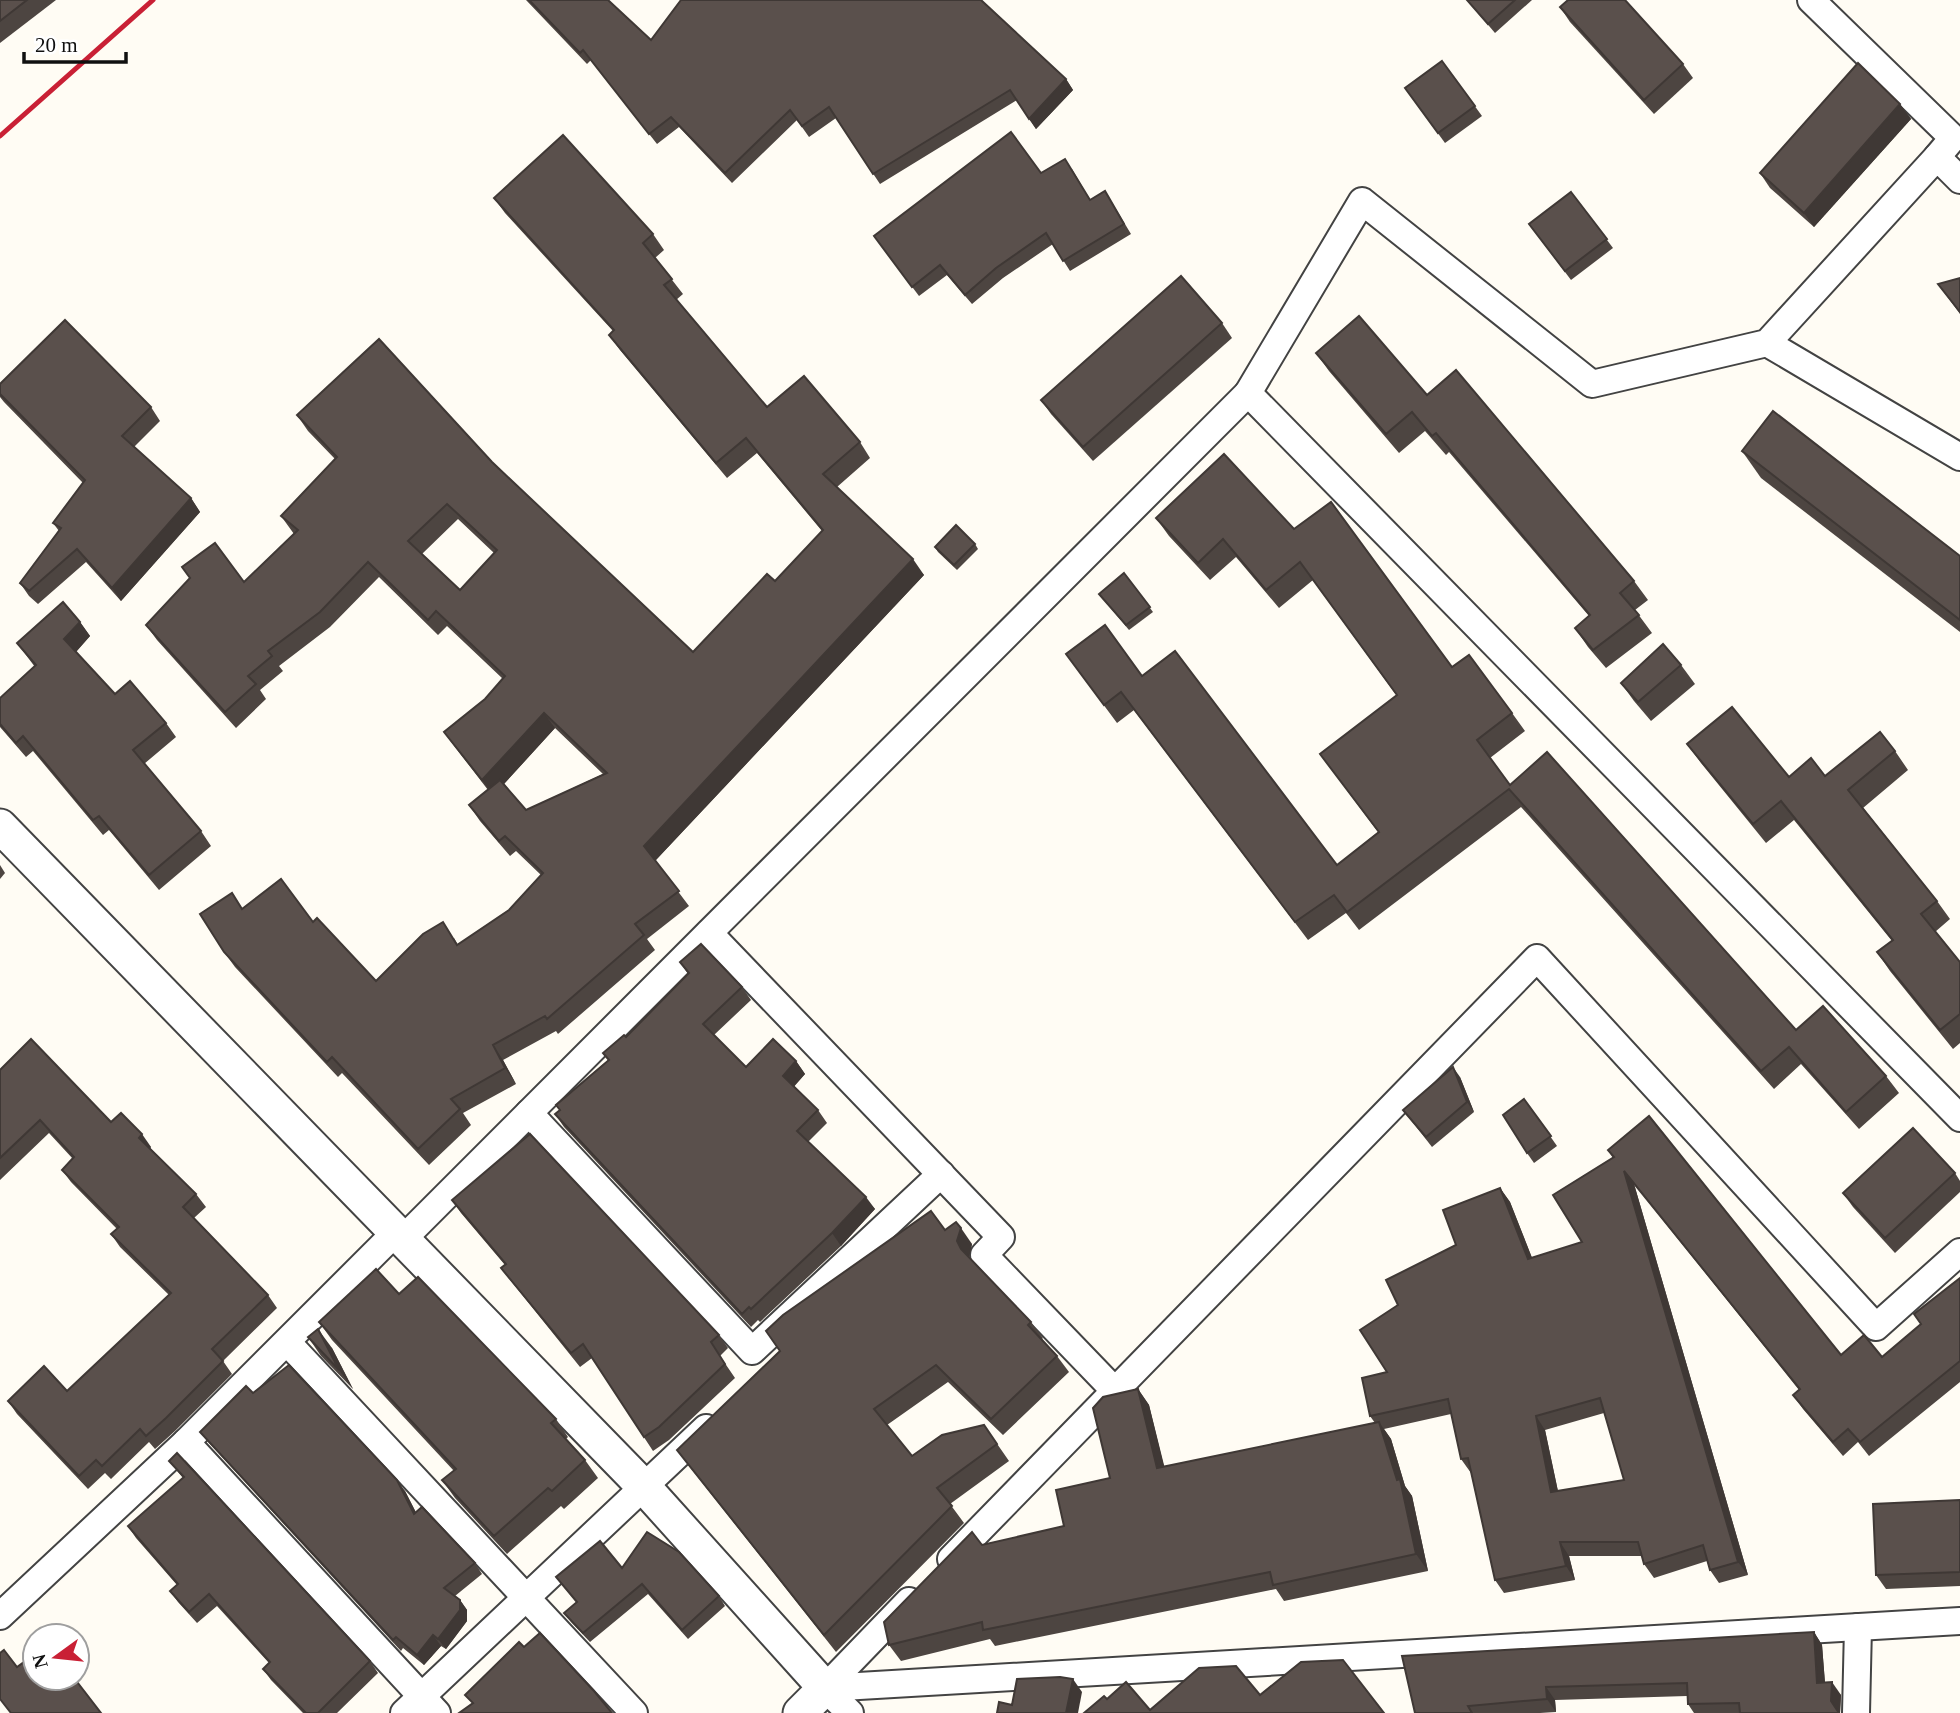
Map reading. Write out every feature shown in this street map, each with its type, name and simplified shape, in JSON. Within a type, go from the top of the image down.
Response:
[{"type":"street","points":[[0,1616],[529,1114],[1248,393],[1363,201],[1592,384],[1767,343],[1952,138],[1811,0]]},
{"type":"street","points":[[1937,157],[1960,180]]},
{"type":"street","points":[[1767,343],[1960,457]]},
{"type":"street","points":[[1248,393],[1960,1118]]},
{"type":"street","points":[[0,826],[645,1488],[850,1713]]},
{"type":"street","points":[[709,933],[1001,1237],[984,1255],[1115,1391]]},
{"type":"street","points":[[800,1713],[1537,958],[1875,1327],[1960,1252]]},
{"type":"street","points":[[529,1114],[752,1351],[766,1368],[757,1377]]},
{"type":"street","points":[[752,1351],[941,1174]]},
{"type":"street","points":[[287,1342],[634,1713]]},
{"type":"street","points":[[186,1442],[421,1708],[526,1598],[720,1414]]},
{"type":"street","points":[[825,1688],[1960,1621]]},
{"type":"street","points":[[1856,1713],[1858,1627]]},
{"type":"building","points":[[0,0],[27,0],[0,21]]},
{"type":"building","points":[[529,0],[608,0],[651,40],[681,0],[981,0],[1066,79],[1029,119],[1010,90],[873,174],[829,107],[802,126],[790,110],[725,173],[671,117],[649,134],[583,50],[580,53]]},
{"type":"building","points":[[1467,0],[1515,0],[1488,24]]},
{"type":"building","points":[[1568,0],[1625,0],[1683,64],[1644,100],[1560,7]]},
{"type":"building","points":[[1442,61],[1475,106],[1438,133],[1405,88]]},
{"type":"building","points":[[1858,63],[1900,104],[1804,213],[1760,173]]},
{"type":"building","points":[[1011,132],[1041,173],[1065,159],[1090,200],[1105,191],[1124,224],[1063,261],[1046,233],[996,268],[965,295],[940,265],[912,287],[874,236]]},
{"type":"building","points":[[563,135],[653,234],[643,243],[672,279],[664,285],[767,407],[804,376],[860,442],[823,474],[913,559],[644,846],[679,891],[635,924],[644,935],[547,1019],[545,1016],[493,1045],[505,1068],[451,1099],[460,1109],[418,1149],[332,1057],[327,1062],[224,952],[200,914],[232,893],[242,909],[281,879],[313,922],[317,918],[376,981],[423,934],[443,922],[457,945],[509,910],[543,873],[505,836],[499,841],[469,805],[500,780],[526,810],[607,773],[544,713],[482,780],[444,732],[485,699],[505,676],[436,611],[428,620],[368,562],[320,612],[268,651],[272,656],[248,676],[256,684],[225,712],[146,625],[190,578],[182,567],[215,543],[244,582],[298,530],[281,516],[337,457],[297,415],[379,339],[492,462],[693,652],[767,574],[775,581],[823,530],[746,438],[716,463],[609,335],[614,330],[494,198]],"holes":[[[447,504],[497,550],[460,590],[408,541]]]},
{"type":"building","points":[[1571,192],[1607,239],[1565,271],[1529,224]]},
{"type":"building","points":[[1181,276],[1222,323],[1083,447],[1041,400]]},
{"type":"building","points":[[1960,278],[1960,312],[1938,284]]},
{"type":"building","points":[[1359,316],[1427,395],[1456,370],[1634,581],[1620,593],[1639,615],[1593,650],[1575,628],[1590,615],[1436,433],[1432,436],[1412,412],[1386,434],[1316,353]]},
{"type":"building","points":[[65,320],[151,407],[122,436],[191,498],[112,588],[77,549],[29,591],[20,583],[61,528],[53,523],[85,480],[0,394],[0,384]]},
{"type":"building","points":[[1773,411],[1960,556],[1960,620],[1742,451]]},
{"type":"building","points":[[1224,454],[1294,529],[1331,502],[1452,667],[1469,655],[1512,713],[1477,740],[1510,785],[1547,752],[1796,1030],[1823,1006],[1886,1076],[1846,1112],[1789,1047],[1761,1071],[1509,789],[1347,912],[1334,895],[1295,922],[1121,692],[1104,705],[1066,654],[1105,625],[1142,676],[1175,651],[1337,865],[1379,832],[1320,754],[1397,695],[1300,562],[1266,590],[1223,539],[1198,563],[1156,518]]},
{"type":"building","points":[[956,525],[975,544],[954,565],[935,547]]},
{"type":"building","points":[[1124,573],[1150,607],[1126,625],[1099,594]]},
{"type":"building","points":[[63,602],[80,622],[64,639],[115,694],[130,681],[166,723],[133,750],[201,831],[149,875],[99,816],[93,820],[23,736],[16,743],[0,724],[0,698],[36,665],[17,643]]},
{"type":"building","points":[[1663,644],[1681,665],[1638,702],[1621,683]]},
{"type":"building","points":[[1732,707],[1789,777],[1811,758],[1825,776],[1880,732],[1895,751],[1848,790],[1937,901],[1921,914],[1960,962],[1960,1014],[1940,1030],[1877,952],[1893,940],[1781,801],[1753,824],[1687,744]]},
{"type":"building","points":[[701,944],[742,987],[703,1024],[746,1067],[773,1039],[796,1061],[783,1076],[818,1110],[797,1131],[866,1197],[832,1233],[751,1309],[749,1307],[742,1314],[555,1114],[560,1110],[556,1105],[609,1060],[603,1053],[624,1035],[626,1037],[689,973],[680,962]]},
{"type":"building","points":[[31,1039],[111,1122],[121,1113],[142,1134],[139,1138],[196,1194],[183,1207],[268,1295],[212,1349],[223,1361],[166,1418],[146,1436],[140,1429],[102,1466],[96,1460],[79,1476],[8,1401],[44,1366],[67,1391],[171,1293],[111,1234],[119,1227],[62,1170],[74,1157],[40,1120],[0,1158],[0,1070]]},
{"type":"building","points":[[1453,1067],[1467,1102],[1426,1137],[1403,1110]]},
{"type":"building","points":[[1524,1099],[1551,1136],[1527,1153],[1503,1115]]},
{"type":"building","points":[[1649,1116],[1841,1355],[1864,1335],[1882,1357],[1921,1324],[1914,1314],[1960,1278],[1960,1361],[1860,1442],[1848,1429],[1833,1442],[1793,1395],[1800,1389],[1624,1171],[1738,1562],[1710,1570],[1703,1545],[1644,1564],[1638,1542],[1560,1542],[1566,1566],[1495,1580],[1468,1458],[1461,1459],[1448,1399],[1370,1416],[1362,1378],[1387,1372],[1360,1330],[1398,1305],[1386,1280],[1456,1245],[1443,1210],[1500,1188],[1528,1259],[1582,1242],[1553,1195],[1614,1157],[1608,1150]],"holes":[[[1600,1398],[1624,1480],[1551,1492],[1536,1416]]]},
{"type":"building","points":[[1913,1128],[1955,1173],[1885,1238],[1843,1193]]},
{"type":"building","points":[[530,1134],[719,1335],[711,1342],[725,1364],[659,1427],[644,1437],[583,1344],[571,1353],[501,1268],[506,1264],[452,1200]]},
{"type":"building","points":[[931,1211],[945,1230],[956,1222],[961,1228],[957,1241],[961,1249],[1031,1322],[1028,1325],[1057,1356],[991,1419],[936,1365],[874,1409],[912,1456],[942,1435],[984,1425],[997,1444],[937,1488],[952,1506],[824,1635],[677,1450],[780,1351],[766,1331],[783,1315]]},
{"type":"building","points":[[376,1269],[399,1294],[418,1277],[556,1419],[551,1423],[585,1460],[552,1491],[548,1488],[494,1536],[442,1480],[456,1469],[319,1322]]},
{"type":"building","points":[[318,1329],[339,1370],[308,1337]]},
{"type":"building","points":[[289,1365],[397,1480],[414,1514],[422,1507],[475,1563],[444,1588],[460,1600],[460,1610],[438,1639],[433,1635],[417,1655],[396,1637],[393,1640],[200,1432],[246,1386],[253,1393]]},
{"type":"building","points":[[1138,1389],[1157,1468],[1379,1422],[1397,1480],[1400,1479],[1416,1554],[1273,1585],[1270,1572],[983,1630],[982,1622],[889,1645],[884,1622],[972,1532],[982,1545],[1064,1526],[1056,1490],[1110,1478],[1093,1408],[1103,1397]]},
{"type":"building","points":[[177,1453],[370,1661],[318,1713],[306,1713],[263,1669],[270,1662],[209,1594],[189,1612],[170,1591],[178,1584],[128,1526],[184,1477],[169,1461]]},
{"type":"building","points":[[1960,1500],[1960,1572],[1876,1575],[1873,1504]]},
{"type":"building","points":[[647,1532],[679,1552],[719,1596],[682,1630],[642,1584],[583,1633],[564,1613],[577,1602],[556,1577],[600,1541],[622,1568]]},
{"type":"building","points":[[1814,1632],[1817,1683],[1832,1682],[1831,1701],[1839,1713],[1740,1713],[1739,1703],[1688,1704],[1687,1683],[1546,1687],[1547,1699],[1468,1706],[1472,1713],[1415,1713],[1402,1656]]},
{"type":"building","points":[[540,1633],[612,1713],[459,1713],[473,1703],[465,1695],[519,1642],[524,1647]]},
{"type":"building","points":[[4,1650],[17,1667],[21,1664],[21,1692],[85,1692],[101,1713],[11,1713],[0,1699],[0,1653]]},
{"type":"building","points":[[1343,1660],[1384,1713],[1084,1713],[1104,1696],[1107,1699],[1126,1682],[1150,1710],[1199,1668],[1236,1666],[1260,1695],[1301,1662]]},
{"type":"building","points":[[1017,1679],[1073,1679],[1066,1713],[997,1713],[999,1702],[1012,1705]]},
{"type":"railway","points":[[0,136],[153,0]]}]
